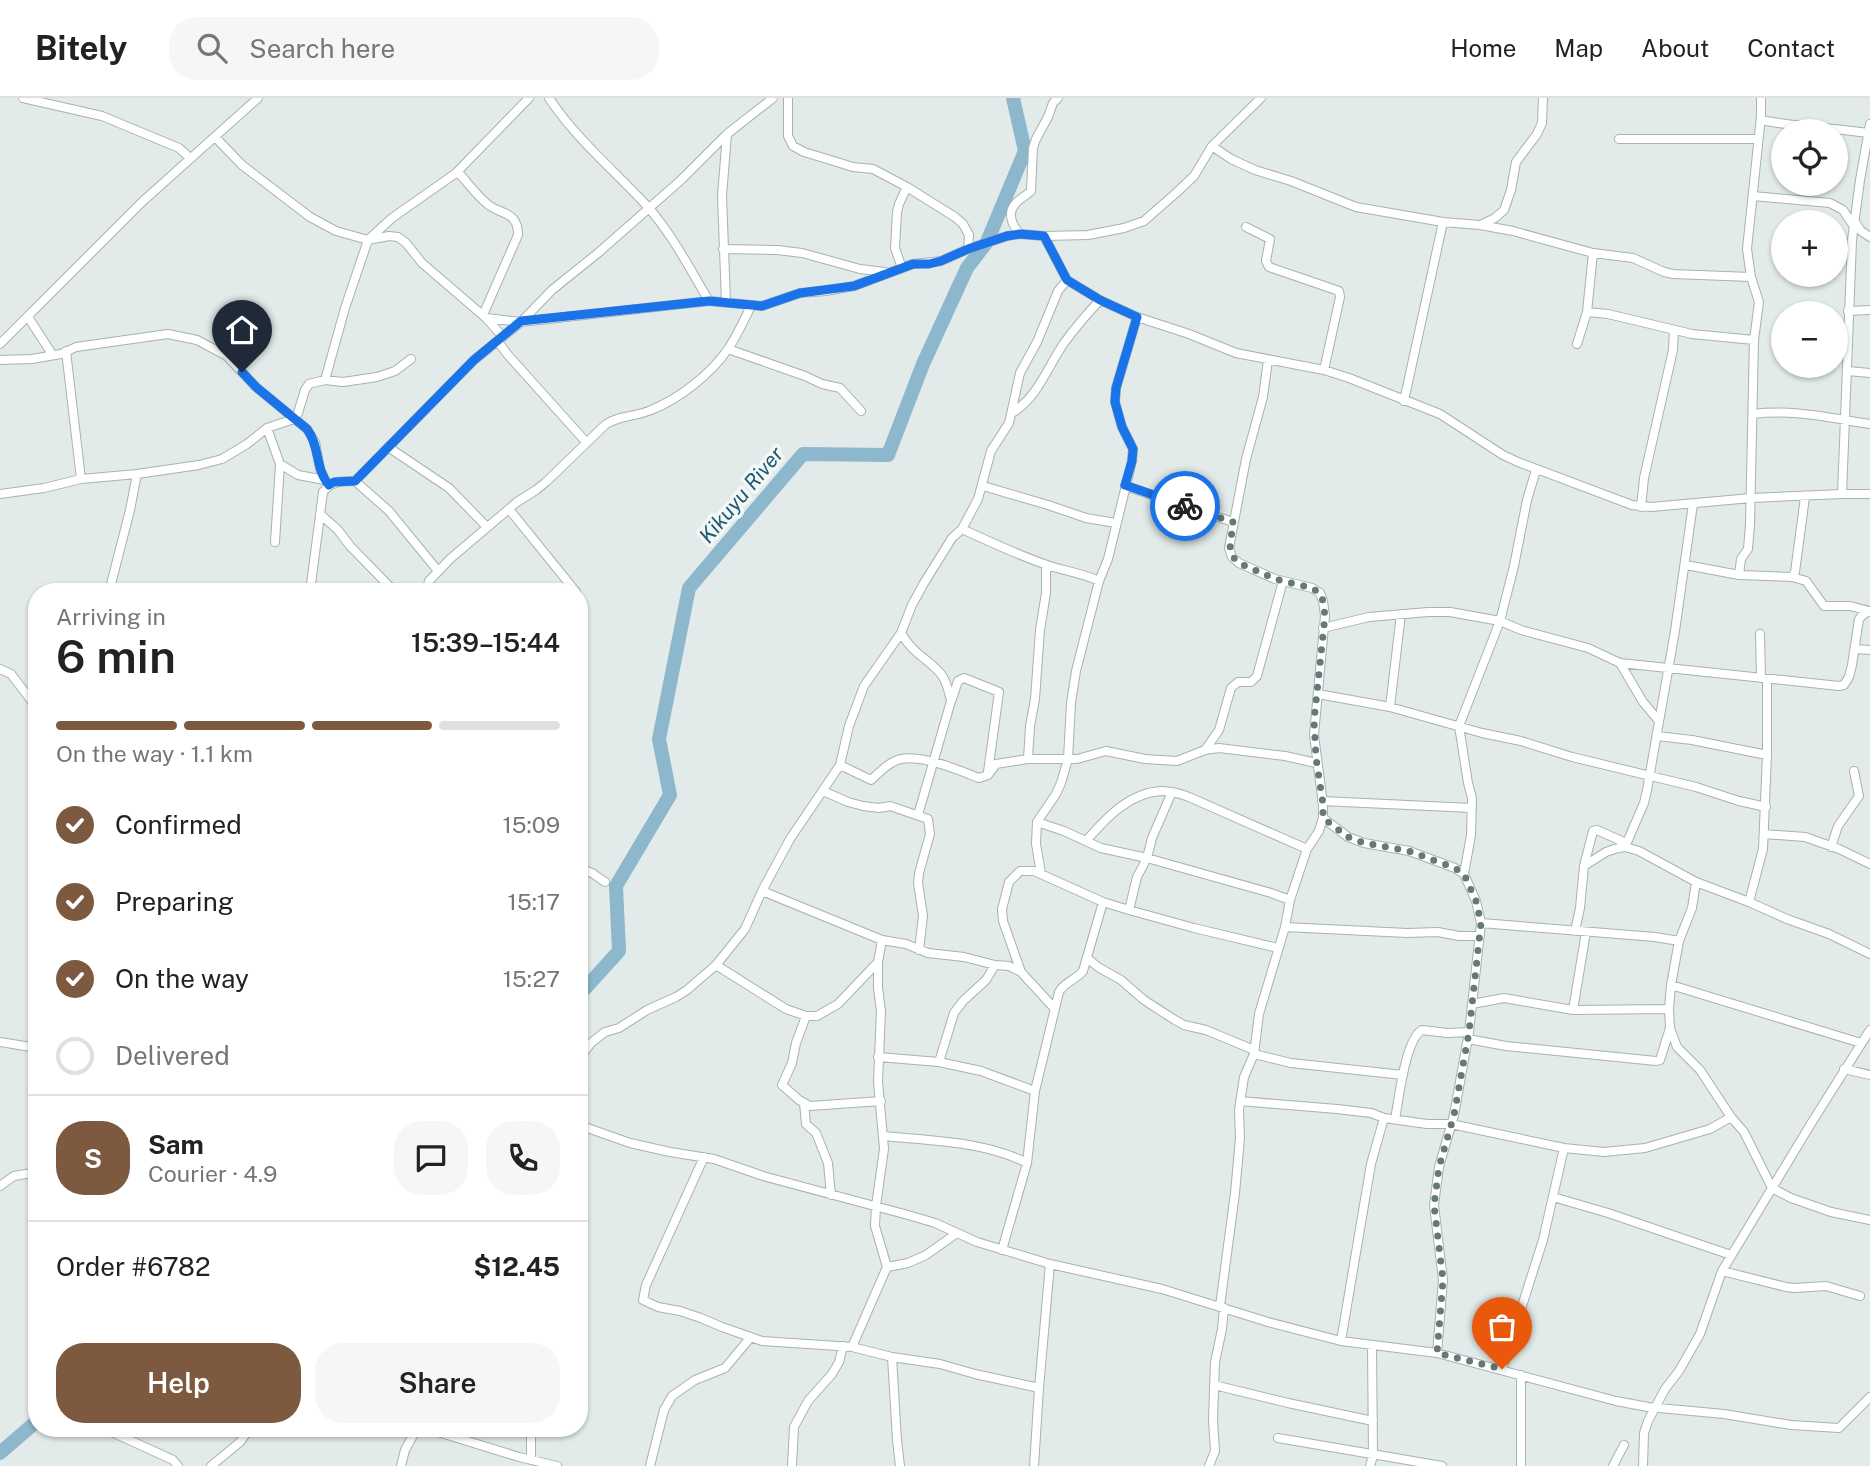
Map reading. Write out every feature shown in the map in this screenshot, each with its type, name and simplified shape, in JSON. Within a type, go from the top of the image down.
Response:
[{"type":"street","points":[[23,98],[102,116],[178,148],[190,158]]},
{"type":"street","points":[[0,344],[142,202],[258,98]]},
{"type":"street","points":[[326,380],[345,308],[368,240],[392,218],[458,172],[529,98]]},
{"type":"street","points":[[549,98],[598,157],[649,208],[709,301]]},
{"type":"street","points":[[280,464],[298,475],[327,483],[355,481],[474,360],[681,180],[727,134],[773,98]]},
{"type":"street","points":[[788,98],[788,136],[793,146],[853,167],[873,169],[907,187],[963,224],[969,235],[968,249]]},
{"type":"street","points":[[1020,234],[1012,222],[1012,212],[1015,203],[1031,191],[1033,148],[1053,103],[1058,98]]},
{"type":"street","points":[[484,317],[521,321],[709,301],[751,306],[770,304],[800,293],[854,286],[913,264],[941,261],[1007,236],[1088,235],[1124,228],[1144,221],[1194,176],[1212,146],[1261,98]]},
{"type":"street","points":[[1480,225],[1504,210],[1516,162],[1542,123],[1544,98]]},
{"type":"street","points":[[1739,575],[1741,559],[1748,549],[1751,498],[1754,340],[1759,302],[1746,249],[1761,98]]},
{"type":"street","points":[[1760,120],[1869,129],[1854,223],[1848,341]]},
{"type":"street","points":[[726,302],[722,196],[727,134]]},
{"type":"street","points":[[215,137],[242,166],[310,217],[336,231],[368,240],[389,236],[398,237],[406,243],[422,263],[484,317],[508,355],[586,442]]},
{"type":"street","points":[[1619,138],[1758,139]]},
{"type":"street","points":[[1212,146],[1255,170],[1356,206],[1443,222],[1513,231],[1593,253],[1633,258],[1673,274],[1751,277]]},
{"type":"street","points":[[458,172],[487,205],[511,216],[518,225],[518,235],[484,317]]},
{"type":"street","points":[[902,268],[895,248],[897,212],[907,187]]},
{"type":"street","points":[[1753,196],[1830,203],[1843,210],[1861,231],[1870,237]]},
{"type":"street","points":[[1404,401],[1443,222]]},
{"type":"street","points":[[1246,228],[1269,239],[1266,261],[1269,267],[1339,291],[1340,297],[1324,370]]},
{"type":"street","points":[[1044,236],[1067,280],[1100,300],[1137,317],[1189,334],[1220,348],[1324,370],[1349,378],[1440,414],[1503,455],[1536,470],[1641,506],[1751,498],[1870,494]]},
{"type":"street","points":[[723,249],[802,253],[860,270],[888,273]]},
{"type":"street","points":[[1577,344],[1587,312],[1593,253]]},
{"type":"street","points":[[588,1047],[605,1032],[619,1028],[647,1010],[676,997],[716,965],[745,929],[790,839],[839,765],[849,726],[864,686],[901,633],[912,605],[952,538],[962,529],[978,499],[991,451],[1009,423],[1020,373],[1037,342],[1058,291],[1067,280]]},
{"type":"street","points":[[1012,413],[1022,407],[1032,395],[1064,343],[1100,300]]},
{"type":"street","points":[[428,583],[487,527],[536,490],[611,420],[650,411],[679,396],[715,365],[728,349],[751,306]]},
{"type":"street","points":[[1849,311],[1870,310]]},
{"type":"street","points":[[1587,312],[1608,314],[1692,334],[1754,340]]},
{"type":"street","points":[[28,317],[52,354]]},
{"type":"street","points":[[1041,873],[1036,844],[1037,822],[1061,783],[1068,759],[1076,671],[1132,461],[1133,449],[1122,427],[1115,402],[1116,388],[1137,317]]},
{"type":"street","points":[[1641,506],[1644,478],[1673,350],[1674,330]]},
{"type":"street","points":[[0,360],[61,354],[76,347],[168,334],[197,340],[227,356],[256,387],[312,435],[327,483],[323,492],[311,583]]},
{"type":"street","points":[[728,349],[822,384],[840,388],[861,411]]},
{"type":"street","points":[[66,351],[81,479]]},
{"type":"street","points":[[0,494],[44,488],[81,479],[199,465],[222,459],[267,428],[294,419],[304,390],[309,384],[326,380],[343,382],[377,377],[395,371],[411,359]]},
{"type":"street","points":[[1209,1466],[1215,1451],[1215,1362],[1222,1329],[1244,1077],[1254,1052],[1259,1014],[1285,927],[1290,900],[1307,849],[1319,831],[1323,818],[1314,721],[1325,608],[1320,593],[1239,563],[1232,556],[1230,548],[1246,459],[1263,397],[1268,360]]},
{"type":"street","points":[[1848,371],[1870,373]]},
{"type":"street","points":[[1842,494],[1847,378]]},
{"type":"street","points":[[1753,414],[1776,411],[1813,414],[1870,424]]},
{"type":"street","points":[[267,428],[280,464],[275,542]]},
{"type":"street","points":[[388,447],[449,488],[487,527]]},
{"type":"street","points":[[1464,874],[1471,835],[1472,798],[1460,726],[1500,621],[1536,470]]},
{"type":"street","points":[[111,583],[137,474]]},
{"type":"street","points":[[355,481],[389,511],[438,571]]},
{"type":"street","points":[[1125,485],[1233,522]]},
{"type":"street","points":[[983,486],[1086,518],[1116,523]]},
{"type":"street","points":[[1792,577],[1797,562],[1805,497]]},
{"type":"street","points":[[1584,866],[1606,852],[1626,845],[1644,803],[1669,668],[1693,504]]},
{"type":"street","points":[[509,509],[569,583]]},
{"type":"street","points":[[320,514],[388,583]]},
{"type":"street","points":[[962,529],[1018,555],[1099,581]]},
{"type":"street","points":[[1028,759],[1044,610],[1045,565]]},
{"type":"street","points":[[1685,565],[1739,575],[1792,577],[1807,582],[1824,606],[1857,607],[1870,611]]},
{"type":"street","points":[[1205,750],[1219,730],[1231,688],[1238,682],[1251,682],[1257,676],[1283,581]]},
{"type":"street","points":[[1323,628],[1369,617],[1450,612],[1500,621],[1521,630],[1588,648],[1620,663],[1832,687],[1844,685],[1849,677],[1859,619],[1870,611]]},
{"type":"street","points":[[1390,707],[1401,614]]},
{"type":"street","points":[[901,633],[909,646],[942,676],[951,701]]},
{"type":"street","points":[[1749,902],[1763,849],[1766,807],[1767,755],[1760,634]]},
{"type":"street","points":[[1855,649],[1870,650]]},
{"type":"street","points":[[1620,663],[1643,702],[1659,721]]},
{"type":"street","points":[[0,669],[11,674],[28,696]]},
{"type":"street","points":[[918,815],[951,701],[958,681],[964,678],[999,692],[988,775]]},
{"type":"street","points":[[1318,694],[1390,707],[1766,807]]},
{"type":"street","points":[[1657,736],[1767,755]]},
{"type":"street","points":[[839,765],[871,780],[893,761],[928,760],[979,778],[988,775],[996,764],[1028,759],[1088,757],[1106,751],[1177,761],[1205,750],[1219,748],[1317,763]]},
{"type":"street","points":[[1831,846],[1838,825],[1859,796],[1854,771]]},
{"type":"street","points":[[1086,841],[1119,807],[1160,791],[1189,797],[1307,849]]},
{"type":"street","points":[[823,792],[863,806],[890,806],[928,819],[930,834],[918,883],[923,916],[919,950]]},
{"type":"street","points":[[1129,909],[1137,877],[1172,792]]},
{"type":"street","points":[[1322,801],[1472,808]]},
{"type":"street","points":[[1323,818],[1348,837],[1364,843],[1409,851],[1455,868],[1464,874],[1476,901],[1481,923],[1469,1036],[1439,1167],[1434,1205],[1443,1280],[1437,1353]]},
{"type":"street","points":[[1037,822],[1101,848],[1147,858],[1290,900]]},
{"type":"street","points":[[1575,930],[1582,896],[1584,866],[1595,830],[1639,850],[1696,882],[1829,934],[1870,954]]},
{"type":"street","points":[[1764,834],[1805,837],[1870,864]]},
{"type":"street","points":[[1021,972],[1003,922],[1002,909],[1009,882],[1015,874],[1027,870],[1041,873],[1103,902],[1278,948]]},
{"type":"street","points":[[588,871],[605,882]]},
{"type":"street","points":[[1696,882],[1692,908],[1679,941],[1671,985],[1670,1028],[1677,1047],[1700,1070],[1744,1132],[1772,1188],[1791,1198],[1831,1212],[1870,1220]]},
{"type":"street","points":[[762,891],[882,940],[906,944],[928,953],[1009,966],[1021,972],[1055,1009]]},
{"type":"street","points":[[1002,1250],[1027,1163],[1035,1091],[1061,988],[1079,977],[1083,971],[1103,902]]},
{"type":"street","points":[[1481,923],[1679,941]]},
{"type":"street","points":[[1285,927],[1480,936]]},
{"type":"street","points":[[1573,1010],[1586,932]]},
{"type":"street","points":[[792,1466],[794,1427],[808,1401],[839,1362],[887,1267],[876,1230],[876,1206],[884,1149],[878,1082],[881,1012],[878,962],[882,940]]},
{"type":"street","points":[[1087,958],[1175,1020],[1206,1030],[1254,1052],[1291,1063],[1403,1075]]},
{"type":"street","points":[[716,965],[786,1009],[806,1016],[817,1016],[838,1004],[878,962]]},
{"type":"street","points":[[939,1062],[954,1013],[986,980],[995,965]]},
{"type":"street","points":[[1671,985],[1861,1043]]},
{"type":"street","points":[[1472,1004],[1504,998],[1573,1010],[1669,1009]]},
{"type":"street","points":[[806,1016],[792,1063],[782,1084],[810,1106],[881,1101]]},
{"type":"street","points":[[1395,1119],[1411,1045],[1420,1030],[1469,1036],[1506,1046],[1656,1061],[1660,1060],[1670,1028]]},
{"type":"street","points":[[1643,1466],[1644,1433],[1655,1406],[1700,1334],[1722,1271],[1870,1030]]},
{"type":"street","points":[[0,1041],[28,1046]]},
{"type":"street","points":[[878,1057],[939,1062],[981,1071],[1035,1091]]},
{"type":"street","points":[[1844,1069],[1870,1075]]},
{"type":"street","points":[[1240,1101],[1371,1113],[1384,1118],[1427,1124],[1451,1124],[1564,1148],[1604,1152],[1646,1148],[1710,1129],[1731,1116]]},
{"type":"street","points":[[804,1103],[806,1124],[816,1133],[828,1163],[831,1195]]},
{"type":"street","points":[[1341,1341],[1371,1164],[1384,1118]]},
{"type":"street","points":[[588,1128],[630,1143],[714,1158],[764,1176],[935,1223],[1002,1250],[1050,1264],[1162,1289],[1268,1322],[1341,1341],[1437,1353],[1616,1401],[1791,1425],[1839,1428],[1870,1397]]},
{"type":"street","points":[[884,1136],[976,1147],[1014,1156],[1027,1163]]},
{"type":"street","points":[[1502,1369],[1543,1240],[1564,1148]]},
{"type":"street","points":[[704,1157],[646,1285],[643,1300],[658,1307],[691,1314],[762,1341],[847,1346],[892,1357],[940,1364],[1039,1388]]},
{"type":"street","points":[[0,1186],[14,1176],[28,1174]]},
{"type":"street","points":[[1553,1197],[1731,1255]]},
{"type":"street","points":[[887,1267],[917,1259],[957,1233]]},
{"type":"street","points":[[1034,1466],[1050,1264]]},
{"type":"street","points":[[1722,1271],[1786,1287],[1826,1286],[1860,1296]]},
{"type":"street","points":[[650,1466],[664,1410],[672,1396],[695,1380],[725,1368],[751,1338]]},
{"type":"street","points":[[1370,1466],[1373,1456],[1372,1345]]},
{"type":"street","points":[[892,1357],[900,1466]]},
{"type":"street","points":[[1521,1375],[1521,1466]]},
{"type":"street","points":[[1214,1385],[1373,1421]]},
{"type":"street","points":[[123,1437],[173,1460],[178,1466]]},
{"type":"street","points":[[211,1466],[244,1437]]},
{"type":"street","points":[[401,1466],[412,1437]]},
{"type":"street","points":[[450,1437],[518,1461],[531,1459],[557,1466]]},
{"type":"street","points":[[531,1437],[531,1459]]},
{"type":"street","points":[[1278,1438],[1441,1466]]},
{"type":"street","points":[[1613,1466],[1624,1445]]},
{"type":"waterway","name":"Kikuyu River","points":[[588,985],[619,951],[616,886],[670,795],[659,739],[689,588],[803,454],[888,455],[923,364],[967,268],[987,242],[1025,151],[1013,98]]},
{"type":"waterway","name":"Kikuyu River","points":[[0,1453],[28,1429]]},
{"type":"way so far","points":[[1185,506],[1233,522],[1230,548],[1232,556],[1239,563],[1275,579],[1312,588],[1320,593],[1325,616],[1314,734],[1323,818],[1348,837],[1364,843],[1409,851],[1455,868],[1464,874],[1473,892],[1481,923],[1469,1032],[1454,1115],[1439,1167],[1434,1205],[1443,1280],[1437,1353],[1502,1369]]},
{"type":"route","points":[[242,372],[312,435],[320,469],[329,485],[340,481],[355,481],[474,360],[521,321],[709,301],[762,306],[800,293],[854,286],[913,264],[941,261],[1007,236],[1044,236],[1067,280],[1100,300],[1137,317],[1116,388],[1115,402],[1122,427],[1133,449],[1125,485],[1185,506]]}]
